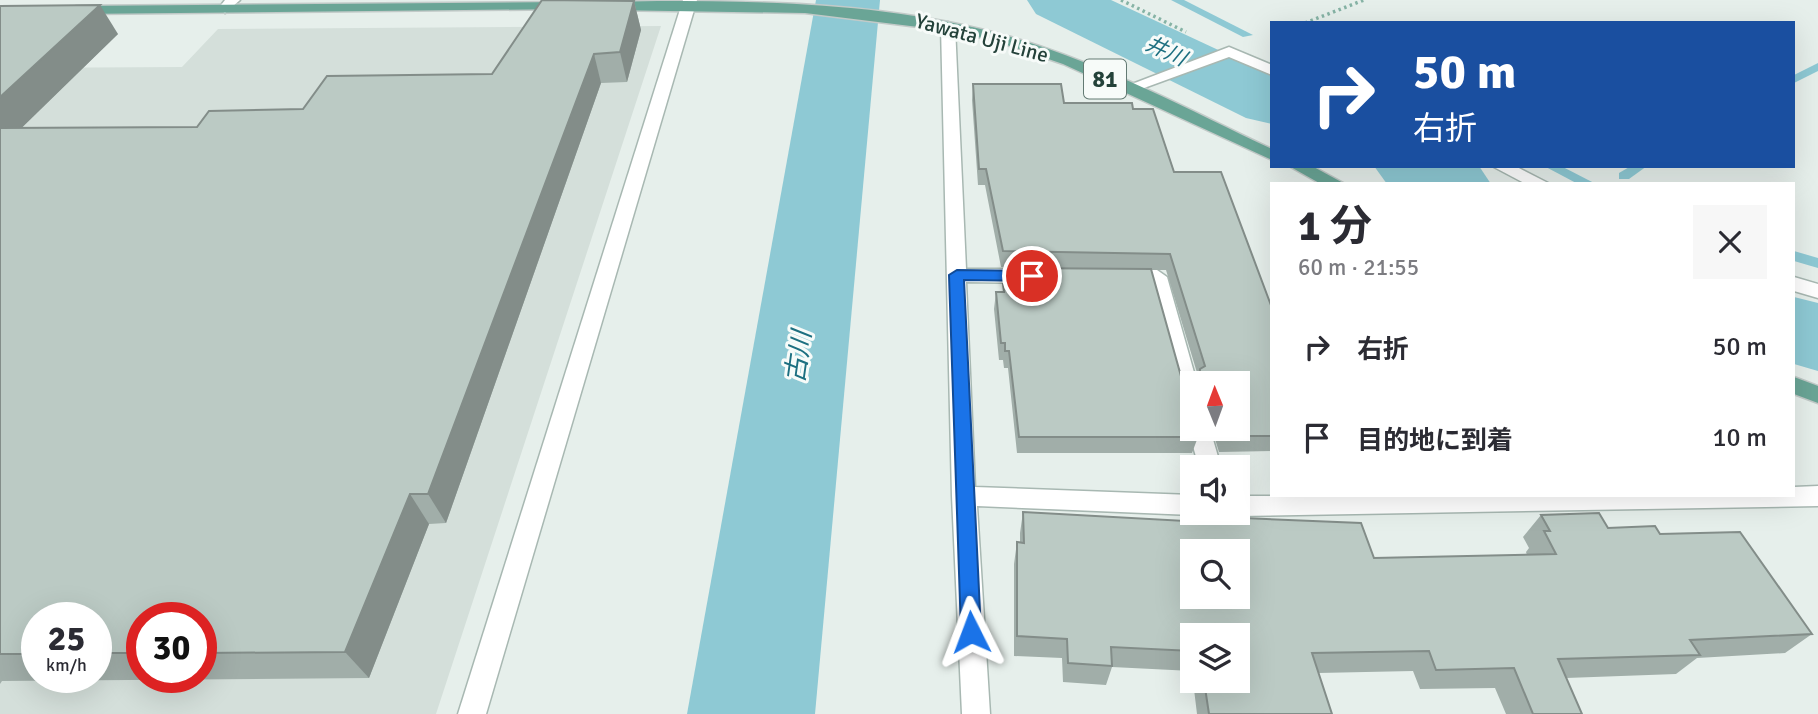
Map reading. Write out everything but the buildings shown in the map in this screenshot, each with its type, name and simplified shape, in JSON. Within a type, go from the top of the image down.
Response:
[{"type":"main road","name":"Yawata Uji Line","points":[[66,10],[229,5],[586,6],[689,2],[707,5],[804,6],[940,24],[1049,54],[1270,154]]},
{"type":"main road","points":[[1301,168],[1332,182]]},
{"type":"main road","points":[[1795,385],[1818,395]]},
{"type":"street","points":[[472,714],[689,2]]},
{"type":"street","points":[[940,24],[957,275],[964,496],[976,714]]},
{"type":"street","points":[[1126,89],[1229,52],[1270,70]]},
{"type":"street","points":[[1505,168],[1536,182]]},
{"type":"street","points":[[957,275],[1050,276]]},
{"type":"street","points":[[1104,276],[1157,277],[1183,371]]},
{"type":"street","points":[[1795,284],[1818,290]]},
{"type":"street","points":[[964,496],[1180,505]]},
{"type":"street","points":[[1795,496],[1818,496]]},
{"type":"street","points":[[1250,506],[1760,497]]},
{"type":"path","points":[[1121,0],[1229,52]]},
{"type":"path","points":[[1310,21],[1364,0]]},
{"type":"shaded area","points":[[661,26],[436,714],[0,714],[0,68],[182,67],[218,29]]},
{"type":"waterway","name":"古川","points":[[751,714],[848,0]]},
{"type":"waterway","name":"井川","points":[[1059,0],[1270,101]]},
{"type":"waterway","points":[[1176,0],[1247,35]]},
{"type":"waterway","points":[[1795,79],[1818,66]]},
{"type":"waterway","name":"井川","points":[[1417,168],[1447,182]]},
{"type":"waterway","points":[[1554,168],[1586,182]]},
{"type":"waterway","points":[[1624,176],[1638,168]]},
{"type":"waterway","points":[[1795,256],[1818,263]]},
{"type":"waterway","name":"井川","points":[[1795,331],[1818,337]]},
{"type":"route","points":[[971,632],[957,275],[1032,276]]}]
